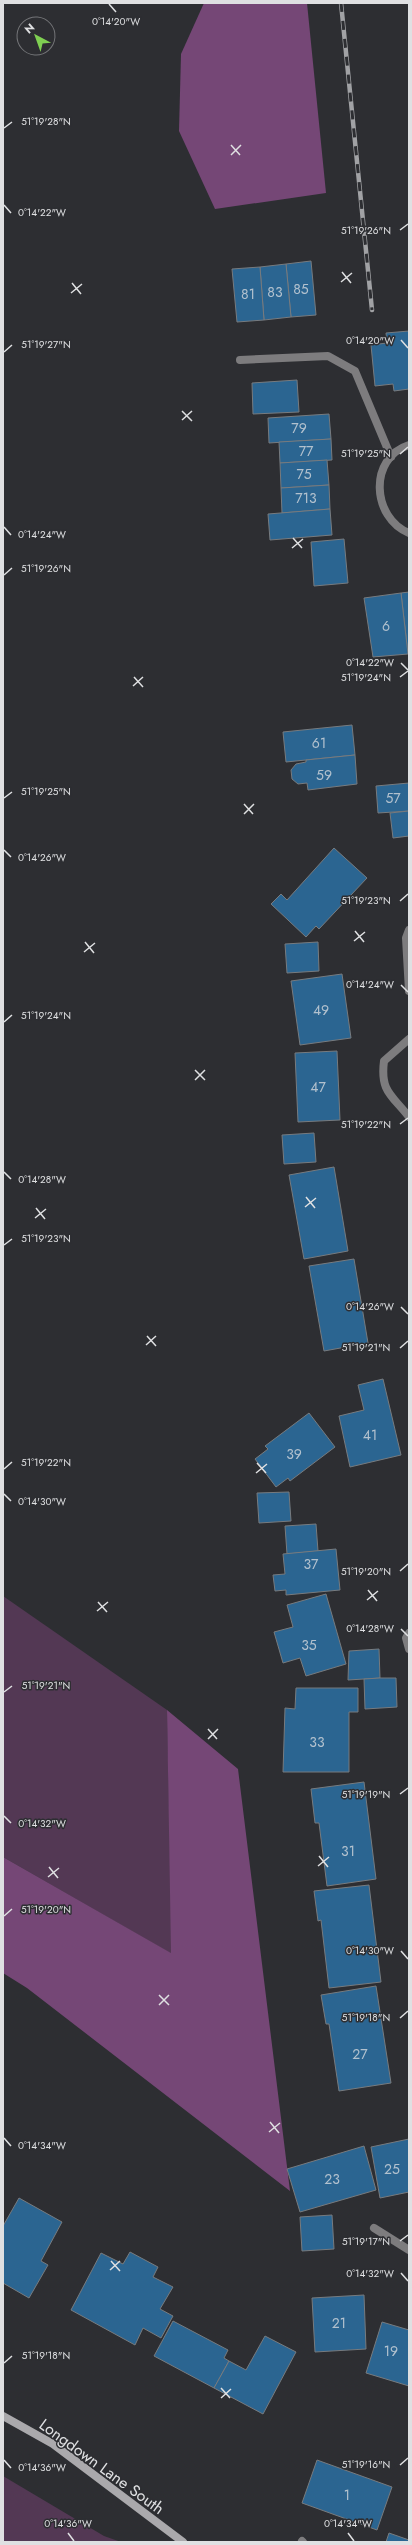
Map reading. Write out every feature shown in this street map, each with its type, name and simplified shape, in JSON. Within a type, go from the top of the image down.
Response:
[{"type":"main road","name":"Longdown Lane South","points":[[3,2416],[53,2444],[184,2542]]},
{"type":"street","points":[[240,360],[328,356],[355,371],[391,456]]},
{"type":"street","points":[[409,445],[391,456],[384,468],[379,485],[381,503],[389,518],[401,530],[409,532]]},
{"type":"street","points":[[409,930],[406,938],[409,991]]},
{"type":"street","points":[[409,1039],[384,1061],[382,1076],[385,1090],[409,1117]]},
{"type":"street","points":[[409,1633],[406,1638],[409,1649]]},
{"type":"street","points":[[374,2228],[409,2250]]},
{"type":"shaded area","points":[[204,3],[307,3],[326,193],[215,209],[179,131],[181,54]]},
{"type":"shaded area","points":[[3,1596],[167,1710],[172,1954],[3,1857]]},
{"type":"shaded area","points":[[167,1710],[238,1769],[290,2191],[27,1988],[3,1973],[3,1857],[171,1953]]},
{"type":"shaded area","points":[[3,2476],[104,2536],[121,2542],[3,2542]]},
{"type":"building","points":[[311,261],[316,315],[291,317],[286,264]]},
{"type":"building","points":[[286,264],[291,317],[264,320],[260,267]]},
{"type":"building","points":[[260,267],[264,320],[237,322],[232,269]]},
{"type":"building","points":[[409,331],[409,389],[394,391],[393,384],[375,386],[371,345],[387,343],[386,333]]},
{"type":"building","points":[[297,380],[299,412],[253,414],[252,383]]},
{"type":"building","points":[[329,414],[331,439],[269,443],[268,418]]},
{"type":"building","points":[[331,439],[332,460],[280,463],[279,442]]},
{"type":"building","points":[[327,460],[329,485],[281,488],[280,463]]},
{"type":"building","points":[[329,485],[330,509],[282,513],[281,488]]},
{"type":"building","points":[[330,509],[332,535],[270,540],[268,514]]},
{"type":"building","points":[[344,539],[348,583],[314,586],[311,542]]},
{"type":"building","points":[[409,592],[409,653],[408,654],[401,593]]},
{"type":"building","points":[[401,593],[408,654],[373,657],[364,598]]},
{"type":"building","points":[[352,725],[355,755],[286,762],[283,732]]},
{"type":"building","points":[[355,755],[357,784],[308,790],[307,783],[298,784],[292,779],[291,770],[296,764],[306,762],[306,760]]},
{"type":"building","points":[[409,783],[409,811],[378,813],[376,786]]},
{"type":"building","points":[[409,811],[409,836],[393,838],[390,813]]},
{"type":"building","points":[[334,848],[367,878],[319,929],[316,926],[306,937],[271,904],[281,894],[287,900]]},
{"type":"building","points":[[318,942],[319,971],[287,973],[285,944]]},
{"type":"building","points":[[342,974],[351,1038],[300,1045],[291,981]]},
{"type":"building","points":[[337,1051],[340,1120],[298,1122],[295,1053]]},
{"type":"building","points":[[314,1133],[316,1162],[284,1164],[282,1135]]},
{"type":"building","points":[[334,1167],[348,1251],[304,1259],[289,1175]]},
{"type":"building","points":[[354,1259],[368,1343],[324,1351],[309,1266]]},
{"type":"building","points":[[383,1379],[401,1455],[350,1467],[339,1416],[364,1410],[358,1385]]},
{"type":"building","points":[[309,1413],[335,1447],[290,1481],[288,1478],[276,1487],[255,1459],[268,1449],[265,1446]]},
{"type":"building","points":[[289,1492],[291,1521],[259,1523],[257,1493]]},
{"type":"building","points":[[316,1524],[318,1551],[287,1554],[285,1526]]},
{"type":"building","points":[[336,1549],[340,1590],[286,1595],[286,1590],[275,1591],[273,1575],[285,1574],[283,1554]]},
{"type":"building","points":[[326,1594],[346,1664],[306,1676],[300,1658],[283,1663],[274,1632],[293,1627],[287,1605]]},
{"type":"building","points":[[379,1649],[380,1678],[348,1680],[349,1651]]},
{"type":"building","points":[[396,1678],[397,1707],[365,1709],[364,1679]]},
{"type":"building","points":[[296,1688],[358,1688],[358,1712],[349,1712],[349,1772],[283,1772],[285,1708],[295,1709]]},
{"type":"building","points":[[364,1782],[376,1879],[327,1886],[319,1823],[315,1823],[311,1789]]},
{"type":"building","points":[[369,1885],[381,1982],[329,1988],[321,1920],[318,1921],[314,1891]]},
{"type":"building","points":[[376,1986],[391,2083],[339,2091],[329,2024],[326,2024],[321,1995]]},
{"type":"building","points":[[409,2139],[409,2192],[380,2198],[371,2147]]},
{"type":"building","points":[[364,2146],[376,2190],[300,2212],[287,2169]]},
{"type":"building","points":[[19,2198],[62,2222],[41,2261],[48,2265],[29,2298],[3,2283],[3,2226]]},
{"type":"building","points":[[332,2215],[334,2249],[302,2251],[300,2217]]},
{"type":"building","points":[[130,2252],[158,2267],[153,2277],[173,2287],[160,2309],[173,2316],[161,2338],[143,2328],[135,2345],[71,2310],[101,2253],[123,2264]]},
{"type":"building","points":[[364,2295],[366,2349],[315,2352],[312,2298]]},
{"type":"building","points":[[173,2321],[228,2350],[224,2358],[229,2361],[214,2388],[154,2356]]},
{"type":"building","points":[[382,2322],[409,2330],[409,2386],[366,2373]]},
{"type":"building","points":[[265,2336],[296,2352],[263,2414],[214,2388],[229,2361],[246,2370]]},
{"type":"building","points":[[317,2460],[392,2487],[377,2530],[302,2503]]},
{"type":"building","points":[[389,2533],[409,2540],[409,2542],[386,2542]]},
{"type":"railway","points":[[341,3],[372,310]]}]
